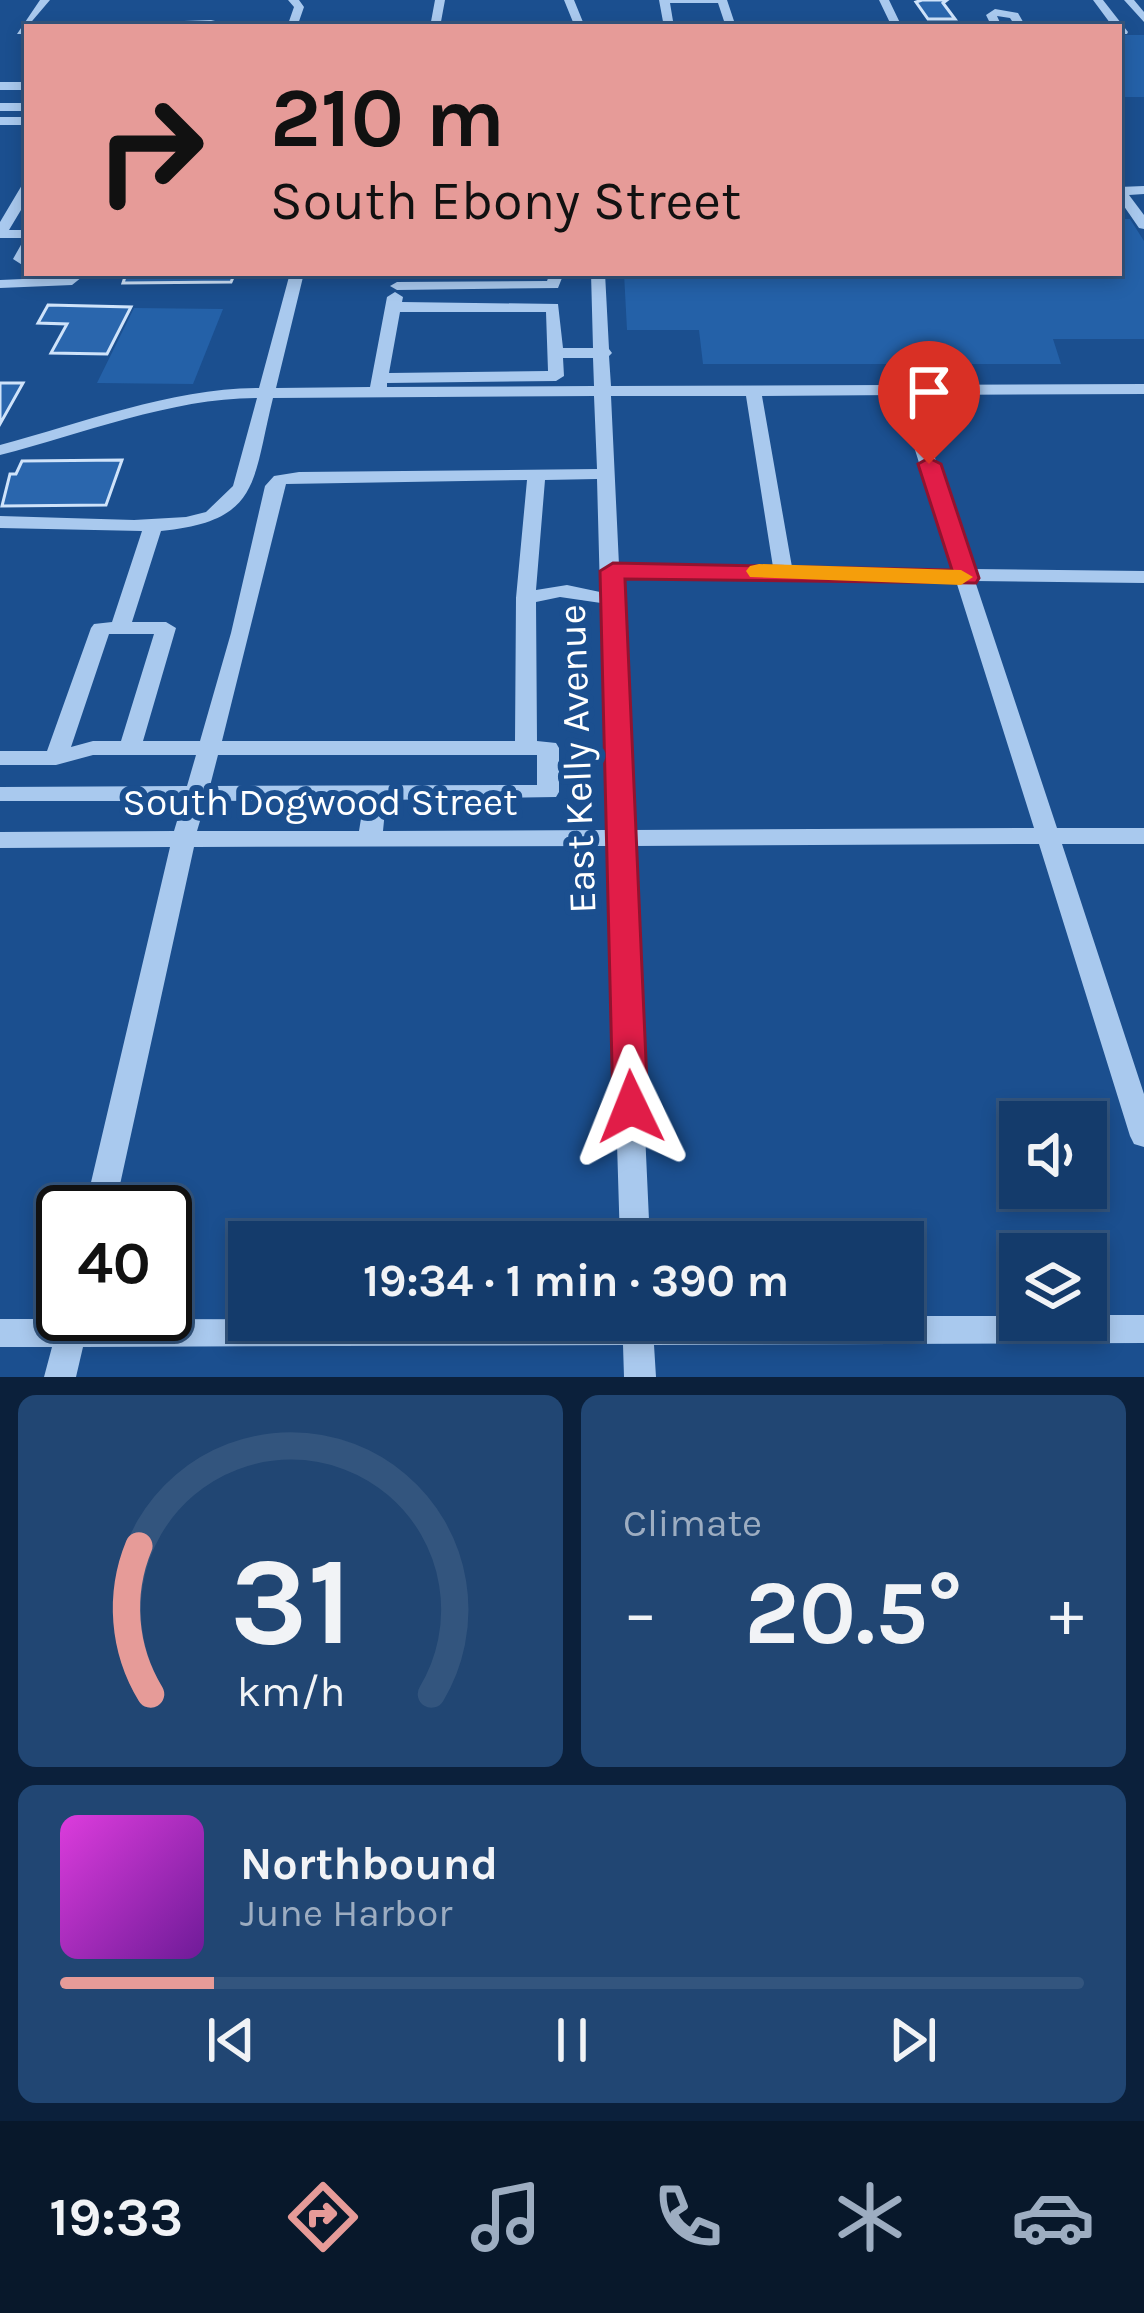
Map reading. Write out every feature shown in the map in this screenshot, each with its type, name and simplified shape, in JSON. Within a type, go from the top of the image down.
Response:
[{"type":"street","points":[[1129,0],[1144,19]]},
{"type":"street","points":[[664,2],[723,1]]},
{"type":"street","points":[[996,24],[992,13],[1010,13],[1019,24]]},
{"type":"street","points":[[168,24],[221,24]]},
{"type":"street","points":[[0,32],[24,32]]},
{"type":"street","points":[[0,234],[24,193]]},
{"type":"street","points":[[1122,195],[1144,225]]},
{"type":"street","points":[[0,284],[53,284],[77,276]]},
{"type":"street","points":[[0,522],[154,523],[207,518],[226,507],[242,487],[296,276]]},
{"type":"street","points":[[379,386],[399,279],[553,285],[556,276]]},
{"type":"street","name":"East Kelly Avenue","points":[[598,276],[613,571],[601,598],[621,838],[634,1221]]},
{"type":"street","points":[[0,450],[169,405],[265,392],[556,376],[553,308],[394,308]]},
{"type":"street","points":[[555,353],[604,353]]},
{"type":"street","points":[[379,386],[1144,389]]},
{"type":"street","points":[[753,389],[783,572]]},
{"type":"street","points":[[904,389],[1144,1136]]},
{"type":"street","points":[[105,1185],[184,838],[242,633],[274,486],[280,480],[299,477],[607,474]]},
{"type":"street","points":[[526,748],[536,475]]},
{"type":"street","points":[[120,628],[154,523]]},
{"type":"street","points":[[613,571],[1144,577]]},
{"type":"street","points":[[530,598],[544,605],[581,605],[601,598]]},
{"type":"street","points":[[56,758],[101,628],[166,628],[130,747]]},
{"type":"street","points":[[0,758],[56,758],[93,748],[130,747],[548,748],[548,792],[0,794]]},
{"type":"street","points":[[370,838],[376,792]]},
{"type":"street","name":"South Dogwood Street","points":[[0,840],[1144,836]]},
{"type":"street","points":[[192,1324],[228,1324]]},
{"type":"street","points":[[0,1333],[36,1328]]},
{"type":"street","points":[[924,1328],[1144,1329]]},
{"type":"street","points":[[60,1377],[69,1341]]},
{"type":"street","points":[[639,1341],[640,1377]]},
{"type":"shaded area","points":[[1122,35],[1144,35],[1144,97],[1122,97]]},
{"type":"shaded area","points":[[1122,219],[1130,219],[1144,241],[1144,339],[1053,339],[1061,364],[703,364],[699,330],[627,330],[624,276],[1122,276]]},
{"type":"shaded area","points":[[134,308],[223,309],[193,384],[97,383]]},
{"type":"building","points":[[947,0],[943,3],[955,19],[928,19],[916,2]]},
{"type":"building","points":[[125,276],[234,276],[231,282],[123,283]]},
{"type":"building","points":[[48,305],[131,307],[107,354],[51,353],[67,324],[38,323]]},
{"type":"building","points":[[0,383],[23,383],[0,424]]},
{"type":"building","points":[[122,460],[106,505],[2,506],[10,474],[16,474],[22,461]]},
{"type":"slow traffic","points":[[759,571],[961,577]]},
{"type":"route","points":[[631,1107],[613,571],[967,578],[929,464]]}]
